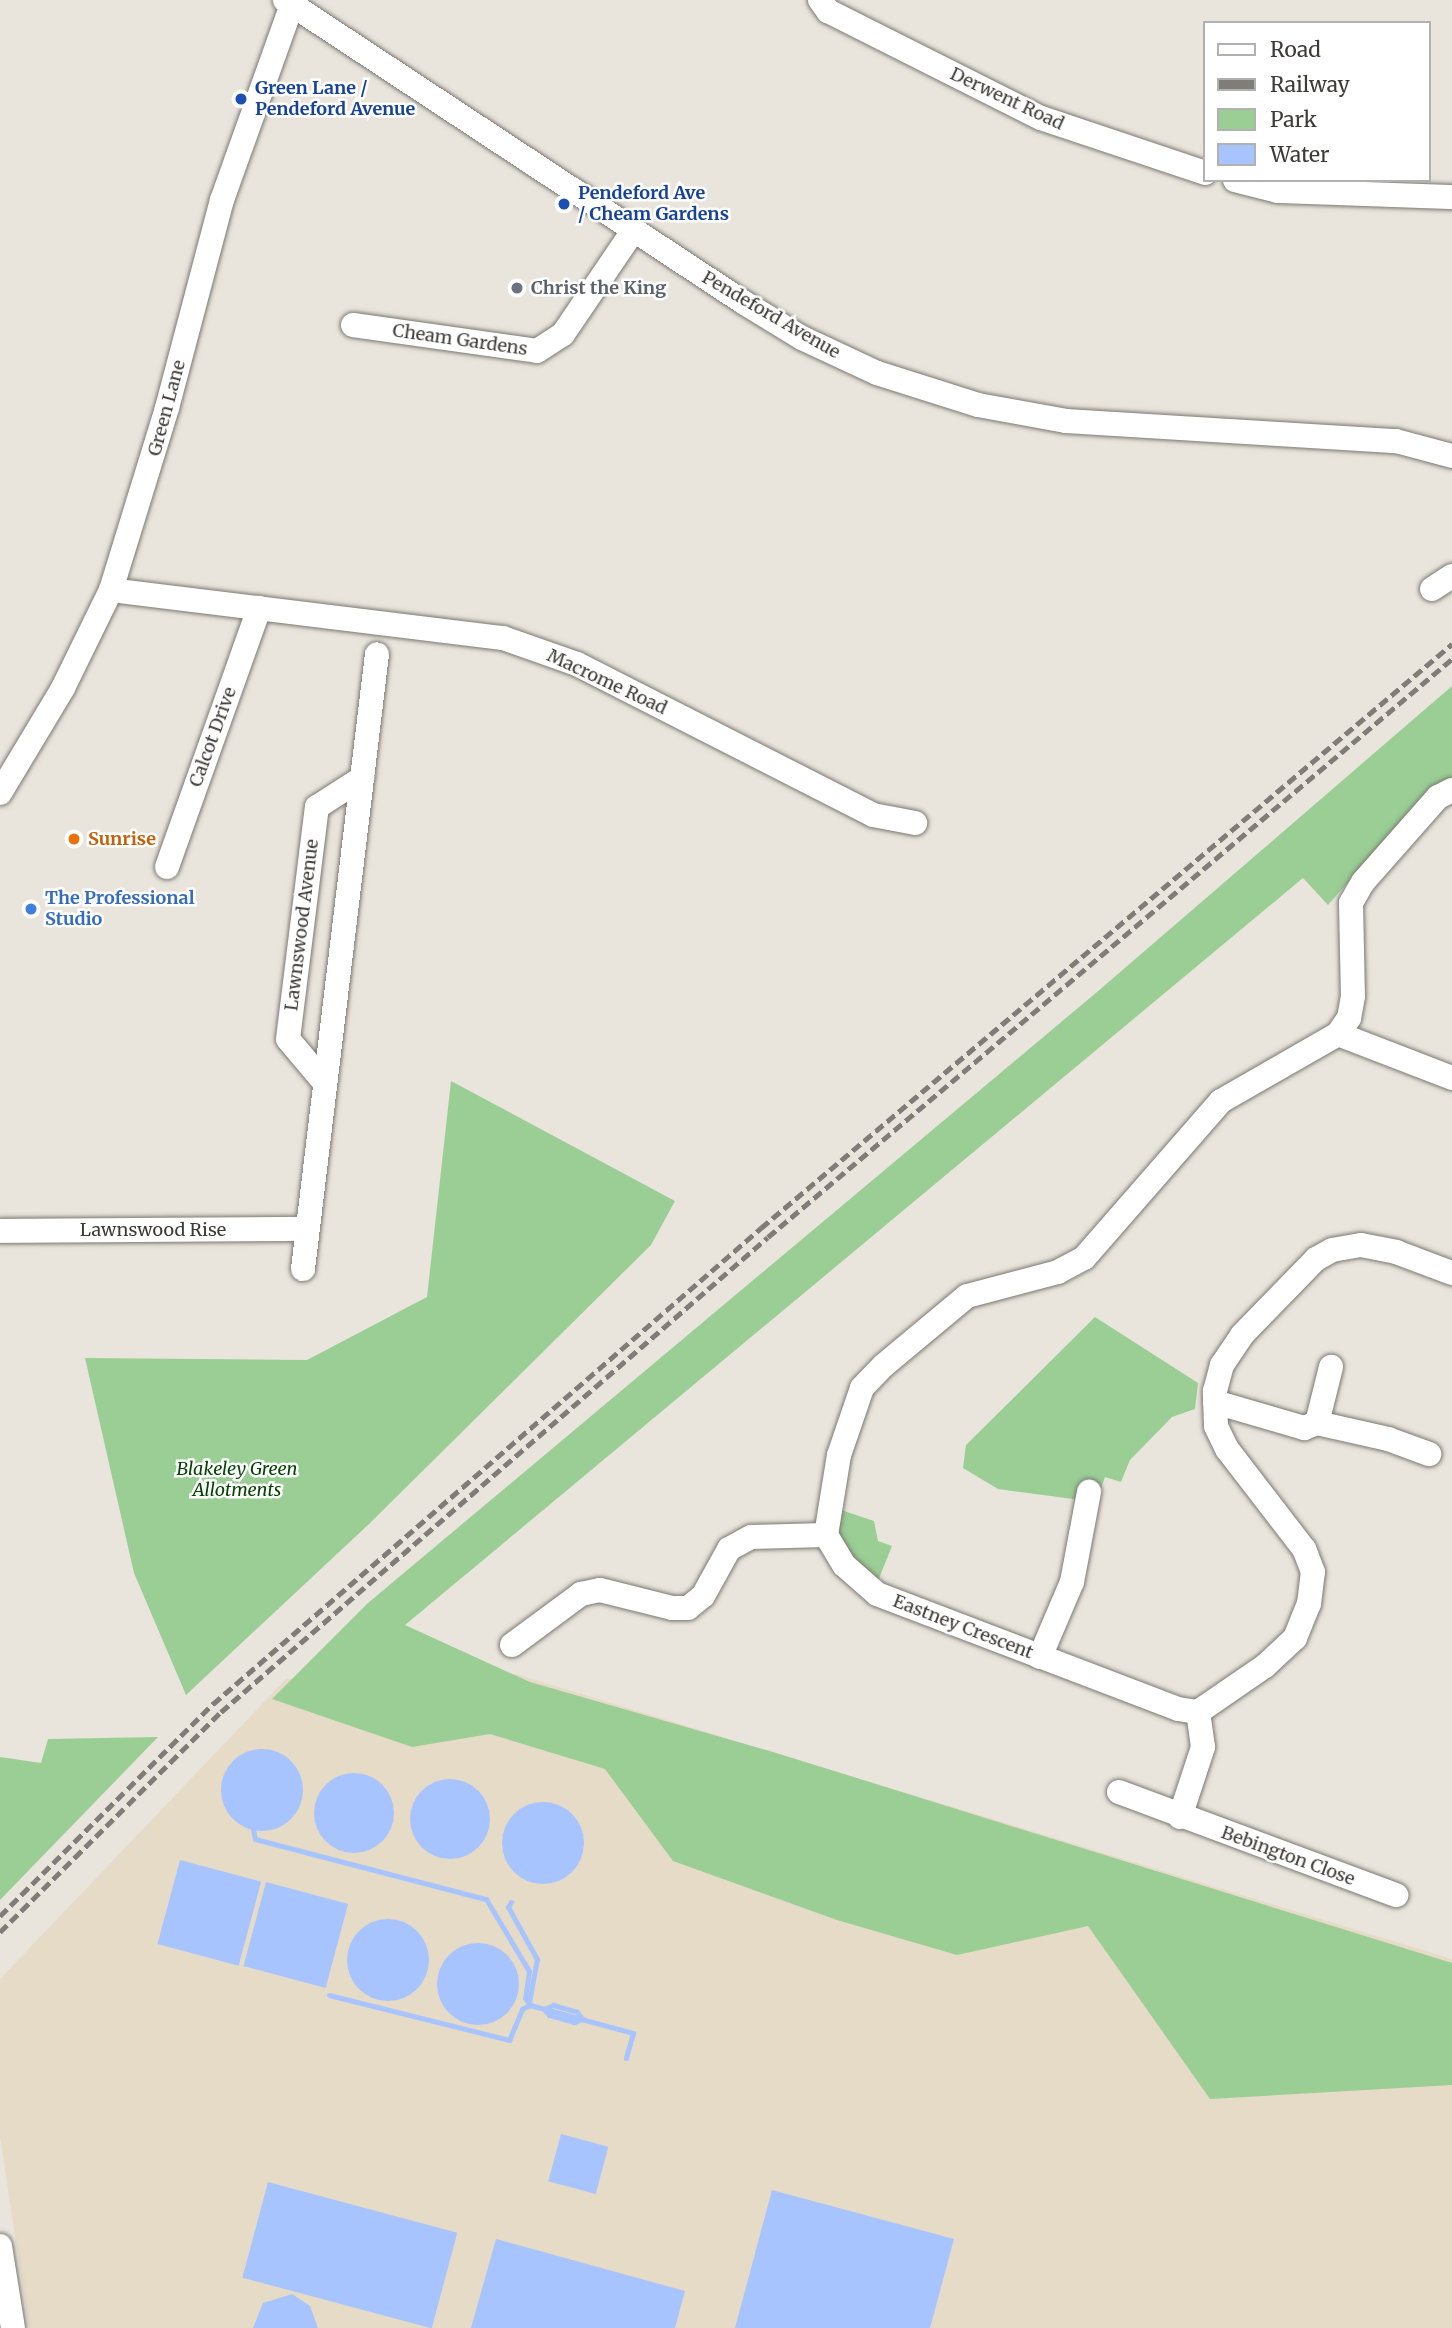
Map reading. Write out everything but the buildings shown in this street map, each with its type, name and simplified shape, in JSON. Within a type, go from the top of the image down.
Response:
[{"type":"street","name":"Derwent Road","points":[[820,0],[828,11],[1041,118],[1204,173]]},
{"type":"street","name":"Pendeford Avenue","points":[[289,2],[633,231],[802,338],[877,373],[978,405],[1066,421],[1396,441],[1452,456]]},
{"type":"street","name":"Green Lane","points":[[0,793],[57,700],[111,590],[164,421],[222,200],[289,2]]},
{"type":"street","points":[[1243,182],[1278,191],[1452,197]]},
{"type":"street","name":"Cheam Gardens","points":[[353,325],[537,351],[563,334],[633,231]]},
{"type":"street","name":"Macrome Road","points":[[111,590],[503,638],[577,664],[873,816],[915,824]]},
{"type":"street","name":"Calcot Drive","points":[[167,867],[259,608]]},
{"type":"street","points":[[303,1269],[377,654]]},
{"type":"street","name":"Lawnswood Avenue","points":[[325,1083],[288,1039],[317,807],[362,778]]},
{"type":"street","points":[[512,1645],[581,1594],[600,1590],[671,1608],[688,1608],[703,1596],[729,1549],[751,1537],[826,1535],[827,1507],[862,1388],[883,1366],[967,1296],[1058,1272],[1084,1258],[1221,1101],[1338,1034],[1349,1018],[1353,996],[1351,904],[1371,873],[1438,797],[1452,790]]},
{"type":"street","points":[[1338,1034],[1452,1078]]},
{"type":"street","name":"Lawnswood Rise","points":[[0,1231],[307,1229]]},
{"type":"street","points":[[1180,1817],[1203,1746],[1198,1712],[1265,1666],[1294,1638],[1309,1604],[1313,1572],[1304,1549],[1227,1449],[1216,1426],[1215,1402],[1222,1365],[1242,1335],[1316,1259],[1332,1250],[1373,1248],[1452,1273]]},
{"type":"street","points":[[1317,1423],[1331,1367]]},
{"type":"street","points":[[1215,1402],[1304,1428],[1317,1423],[1388,1439],[1429,1454]]},
{"type":"street","points":[[1040,1657],[1072,1582],[1089,1492]]},
{"type":"street","name":"Eastney Crescent","points":[[826,1535],[844,1565],[877,1594],[1178,1709],[1198,1712]]},
{"type":"street","name":"Bebington Close","points":[[1119,1792],[1180,1817],[1396,1895]]},
{"type":"street","points":[[0,2246],[13,2328]]},
{"type":"shaded area","points":[[516,1674],[1452,1959],[1452,2328],[29,2328],[0,2136],[0,1979],[286,1679]]},
{"type":"green space","points":[[1452,686],[1452,781],[1398,825],[1328,905],[1303,878],[405,1625],[530,1682],[773,1752],[1452,1963],[1452,2085],[1210,2099],[1088,1926],[957,1955],[837,1920],[673,1861],[605,1769],[490,1734],[412,1747],[272,1699],[368,1603],[1097,992]]},
{"type":"green space","name":"Blakeley Green Allotments","points":[[451,1081],[675,1201],[651,1245],[369,1524],[186,1695],[134,1573],[85,1358],[307,1360],[427,1297]]},
{"type":"green space","points":[[1095,1317],[1198,1383],[1195,1409],[1172,1417],[1130,1460],[1121,1482],[1105,1477],[1096,1502],[998,1489],[963,1468],[966,1445]]},
{"type":"green space","points":[[838,1509],[874,1521],[878,1541],[892,1546],[878,1581],[848,1559],[837,1535]]},
{"type":"green space","points":[[158,1737],[0,1900],[0,1757],[41,1763],[48,1739]]},
{"type":"water","points":[[262,1749],[278,1752],[291,1761],[300,1774],[303,1790],[300,1806],[291,1819],[278,1828],[262,1831],[246,1828],[233,1819],[224,1806],[221,1790],[224,1774],[233,1761],[246,1752]]},
{"type":"water","points":[[354,1773],[369,1776],[382,1785],[391,1798],[394,1813],[391,1828],[382,1841],[369,1850],[354,1853],[339,1850],[326,1841],[317,1828],[314,1813],[317,1798],[326,1785],[339,1776]]},
{"type":"water","points":[[450,1779],[465,1782],[478,1791],[487,1804],[490,1819],[487,1834],[478,1847],[465,1856],[450,1859],[435,1856],[422,1847],[413,1834],[410,1819],[413,1804],[422,1791],[435,1782]]},
{"type":"water","points":[[543,1802],[559,1805],[572,1814],[581,1827],[584,1843],[581,1859],[572,1872],[559,1881],[543,1884],[527,1881],[514,1872],[505,1859],[502,1843],[505,1827],[514,1814],[527,1805]]},
{"type":"water","points":[[180,1860],[261,1882],[239,1966],[157,1944]]},
{"type":"water","points":[[266,1882],[348,1904],[326,1988],[243,1966]]},
{"type":"water","points":[[380,1919],[396,1919],[411,1926],[422,1937],[429,1952],[426,1976],[417,1989],[396,2001],[380,2001],[365,1994],[354,1983],[347,1968],[347,1952],[354,1937],[365,1926]]},
{"type":"water","points":[[478,1943],[494,1946],[507,1955],[516,1968],[519,1984],[516,2000],[507,2013],[494,2022],[478,2025],[462,2022],[449,2013],[440,2000],[437,1984],[440,1968],[449,1955],[462,1946]]},
{"type":"water","points":[[561,2134],[608,2147],[596,2194],[548,2181]]},
{"type":"water","points":[[268,2182],[457,2233],[432,2328],[242,2278]]},
{"type":"water","points":[[772,2190],[954,2239],[930,2328],[735,2328]]},
{"type":"water","points":[[496,2239],[685,2291],[675,2328],[471,2328]]},
{"type":"water","points":[[292,2294],[310,2306],[318,2328],[253,2328],[263,2303]]},
{"type":"waterway","points":[[253,1829],[255,1839],[486,1899],[529,1971],[525,1998],[530,2005]]},
{"type":"waterway","points":[[511,1902],[508,1907],[537,1959],[529,2002]]},
{"type":"waterway","points":[[329,1995],[509,2040],[522,2009],[530,2005],[633,2033],[626,2058]]},
{"type":"waterway","points":[[553,2005],[577,2012],[582,2019],[574,2022],[549,2015],[544,2009],[553,2005]]},
{"type":"railway","points":[[0,1916],[213,1704],[761,1228],[1452,644]]},
{"type":"railway","points":[[0,1932],[221,1712],[768,1237],[1452,659]]},
{"type":"place","name":"Green Lane / Pendeford Avenue","points":[[241,99]]},
{"type":"place","name":"Pendeford Ave / Cheam Gardens","points":[[564,204]]},
{"type":"place","name":"Christ the King","points":[[517,288]]},
{"type":"place","name":"Sunrise","points":[[74,839]]},
{"type":"place","name":"The Professional Studio","points":[[31,909]]}]
